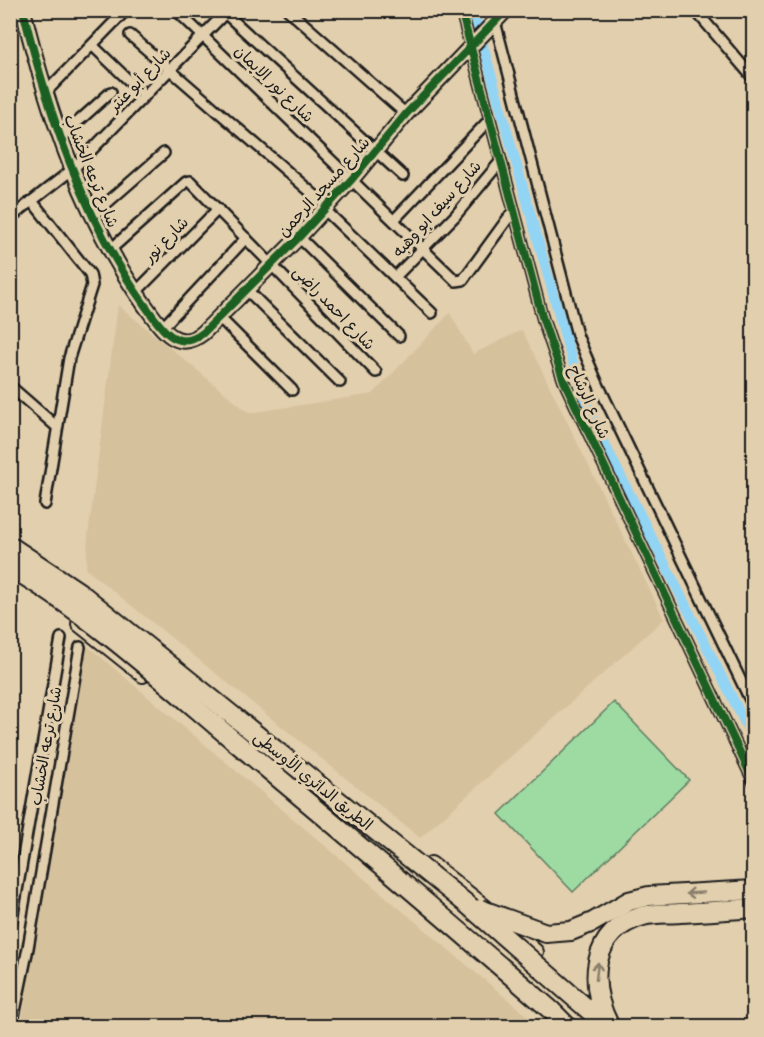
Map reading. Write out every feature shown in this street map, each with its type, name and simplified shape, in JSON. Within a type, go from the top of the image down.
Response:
[{"type":"highway","name":"الطريق الدائري الأوسطى","points":[[10,546],[79,592],[468,905],[608,1026]]},
{"type":"highway","name":"الطريق الدائري الأوسطى","points":[[10,567],[65,604],[141,663],[405,883],[567,1026]]},
{"type":"highway","points":[[468,905],[546,933],[571,931],[593,922],[629,901],[649,896],[753,890]]},
{"type":"highway","points":[[608,1026],[596,991],[595,972],[605,944],[626,923],[644,916],[753,908]]},
{"type":"highway","points":[[552,1011],[562,1026]]},
{"type":"street","points":[[46,92],[126,10]]},
{"type":"street","name":"شارع نور الايمان","points":[[176,10],[454,280],[462,281],[514,210]]},
{"type":"street","points":[[288,10],[406,114]]},
{"type":"street","name":"شارع الرشاح","points":[[461,10],[546,331],[564,381],[753,782]]},
{"type":"street","name":"شارع مسجد الرحمن","points":[[162,328],[174,338],[190,340],[203,333],[299,237],[352,179],[406,114],[471,47],[494,17],[506,10]]},
{"type":"street","points":[[696,10],[753,77]]},
{"type":"street","name":"شارع ترعه الخشاب","points":[[24,12],[46,92],[73,170],[92,216],[136,292],[162,328]]},
{"type":"street","points":[[226,12],[403,176]]},
{"type":"street","name":"شارع أبو عنتر","points":[[10,218],[73,170],[226,12]]},
{"type":"street","name":"شارع الرشاح","points":[[494,17],[577,335],[597,382],[753,708]]},
{"type":"street","points":[[130,35],[325,208],[432,313]]},
{"type":"street","points":[[92,45],[145,96]]},
{"type":"street","points":[[61,137],[111,92]]},
{"type":"street","points":[[394,220],[490,119]]},
{"type":"street","points":[[92,216],[164,153]]},
{"type":"street","name":"شارع سيف ابو وهبه","points":[[395,277],[455,216],[501,161]]},
{"type":"street","name":"شارع احمد راضى","points":[[110,250],[187,181],[192,182],[376,372]]},
{"type":"street","points":[[32,201],[92,279],[69,358],[45,504]]},
{"type":"street","name":"شارع نور","points":[[136,292],[218,208]]},
{"type":"street","points":[[299,237],[399,336]]},
{"type":"street","points":[[162,328],[246,238]]},
{"type":"street","points":[[246,290],[340,382]]},
{"type":"street","points":[[219,317],[292,390]]},
{"type":"street","points":[[10,386],[57,427]]},
{"type":"street","points":[[10,538],[83,586],[485,907],[617,1026]]},
{"type":"street","points":[[10,576],[66,613],[323,820],[562,1026]]},
{"type":"street","name":"شارع ترعه الخشاب","points":[[10,931],[61,638]]},
{"type":"street","name":"شارع ترعه الخشاب","points":[[12,1026],[28,948],[80,647]]},
{"type":"street","points":[[254,764],[274,738]]},
{"type":"shaded area","points":[[118,305],[249,413],[373,394],[450,313],[473,354],[522,330],[664,619],[420,838],[86,569],[88,536]]},
{"type":"shaded area","points":[[84,643],[531,1019],[527,1026],[21,1026]]},
{"type":"green space","points":[[614,702],[689,780],[573,892],[499,814]]},
{"type":"waterway","points":[[473,10],[568,347],[594,423],[754,741]]},
{"type":"cycle path","points":[[23,10],[56,125],[70,163],[103,236],[122,271],[162,328],[176,339],[184,341],[203,333],[299,237],[352,179],[406,114],[506,10]]},
{"type":"cycle path","points":[[461,10],[543,320],[564,381],[754,782]]}]
